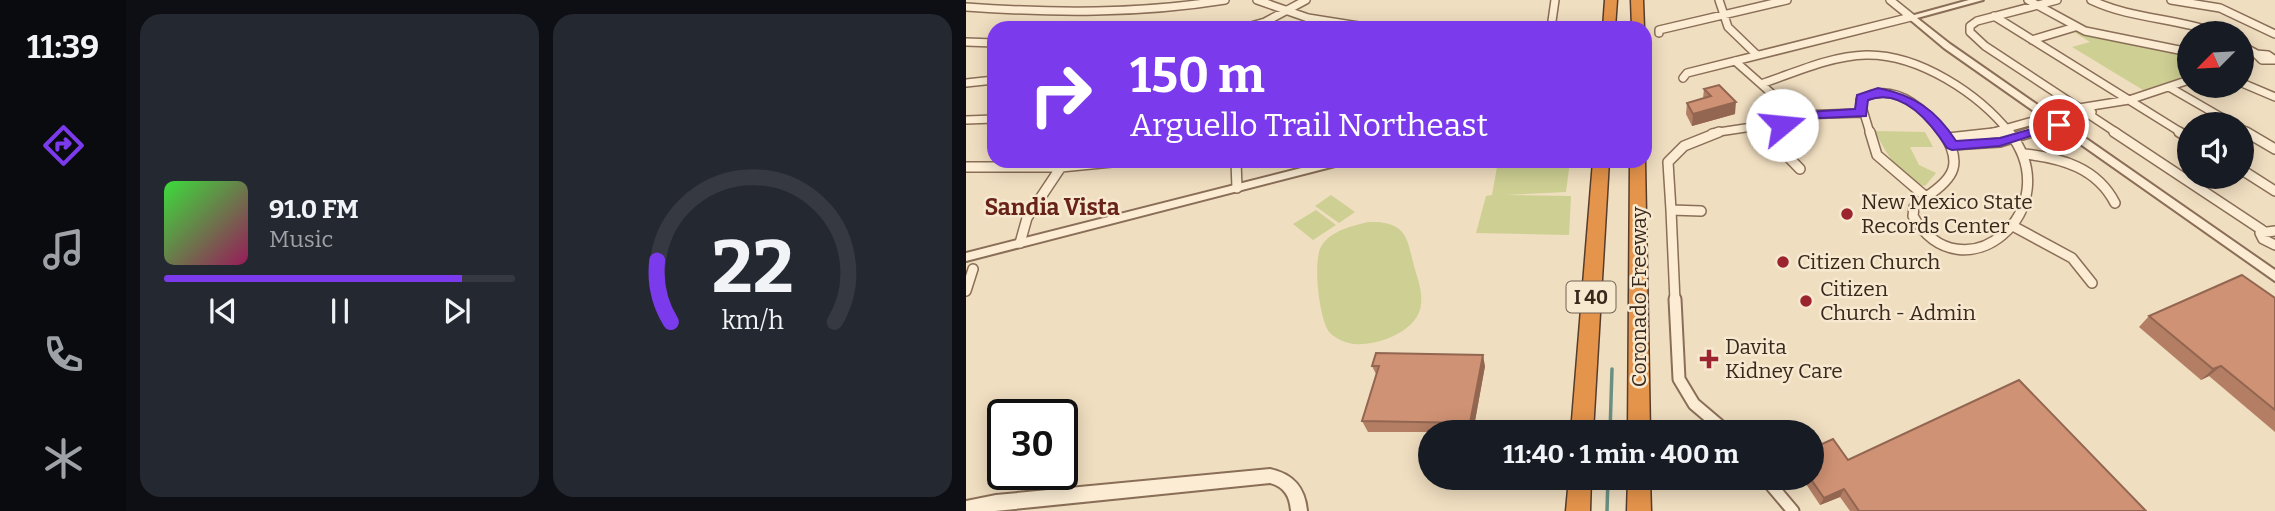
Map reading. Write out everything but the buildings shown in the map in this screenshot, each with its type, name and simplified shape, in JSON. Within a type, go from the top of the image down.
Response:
[{"type":"highway","points":[[1610,21],[1611,0]]},
{"type":"highway","points":[[1637,0],[1638,21]]},
{"type":"highway","name":"Coronado Freeway","points":[[1584,420],[1601,168]]},
{"type":"highway","name":"Coronado Freeway","points":[[1637,168],[1639,420]]},
{"type":"highway","points":[[1577,510],[1579,490]]},
{"type":"highway","points":[[1639,490],[1639,511]]},
{"type":"street","points":[[966,7],[1034,12],[1166,10],[1225,0]]},
{"type":"street","points":[[1257,0],[1316,21]]},
{"type":"street","points":[[1262,21],[1286,12],[1306,0]]},
{"type":"street","points":[[1552,21],[1555,0]]},
{"type":"street","points":[[1718,0],[1731,31],[1756,55]]},
{"type":"street","points":[[1659,33],[1659,30],[1787,0]]},
{"type":"street","points":[[1890,0],[1947,47],[2275,276]]},
{"type":"street","points":[[1683,78],[1687,73],[1979,0]]},
{"type":"street","points":[[2028,0],[2076,27],[2177,49]]},
{"type":"street","points":[[2057,0],[1974,22],[1969,29],[1984,46],[2262,230],[2275,232]]},
{"type":"street","points":[[2091,0],[2120,13],[2177,22]]},
{"type":"street","points":[[2171,0],[2226,10],[2275,34]]},
{"type":"street","points":[[1994,16],[2177,130]]},
{"type":"street","points":[[2032,40],[2076,27]]},
{"type":"street","points":[[966,42],[987,43]]},
{"type":"street","points":[[2254,52],[2270,56],[2274,62]]},
{"type":"street","points":[[1758,81],[1860,56],[1879,57],[1920,69],[1956,86],[1986,107],[2015,138],[2025,154],[2030,182],[2028,195],[2011,225],[1993,240],[1968,251],[1948,248],[1931,236],[1912,213],[1914,205],[1927,198],[1941,187],[1951,174],[1955,159],[1950,141],[1931,116],[1898,96],[1874,92],[1860,100],[1877,155],[1927,198]]},
{"type":"street","points":[[1738,60],[1793,114],[1806,116],[1831,112],[1862,113]]},
{"type":"street","points":[[966,83],[987,81]]},
{"type":"street","points":[[1950,141],[1989,144],[2015,138],[2079,108],[2105,106],[2177,84]]},
{"type":"street","points":[[2169,87],[2212,112]]},
{"type":"street","points":[[2254,88],[2275,97]]},
{"type":"street","points":[[1950,141],[2088,114],[2105,106]]},
{"type":"street","points":[[1772,128],[1782,125],[1793,114]]},
{"type":"street","points":[[966,120],[987,119]]},
{"type":"street","points":[[1713,420],[1694,404],[1679,379],[1668,162],[1671,155],[1682,146],[1742,126],[1754,126],[1762,130],[1800,170]]},
{"type":"street","points":[[2254,136],[2275,149]]},
{"type":"street","points":[[2025,154],[2069,162],[2104,184],[2115,202]]},
{"type":"street","points":[[966,167],[987,167]]},
{"type":"street","points":[[1020,243],[1032,208],[1060,168]]},
{"type":"street","points":[[1236,168],[1237,188]]},
{"type":"street","points":[[966,257],[1316,168]]},
{"type":"street","points":[[2254,178],[2275,191]]},
{"type":"street","points":[[1671,210],[1701,211]]},
{"type":"street","points":[[2011,225],[2072,258],[2092,283]]},
{"type":"street","points":[[2262,230],[2261,237],[2275,245]]},
{"type":"street","points":[[966,291],[972,269]]},
{"type":"street","points":[[966,509],[996,503],[1270,476],[1280,478],[1292,486],[1297,496],[1299,511]]},
{"type":"street","points":[[1775,490],[1793,511]]},
{"type":"green space","points":[[2079,30],[2177,52],[2177,79],[2143,90],[2072,47],[2090,42],[2074,32]]},
{"type":"green space","points":[[1875,131],[1925,132],[1933,147],[1910,147],[1919,165],[1936,173],[1925,186],[1908,178],[1901,171]]},
{"type":"green space","points":[[1497,168],[1569,168],[1566,192],[1505,195],[1571,196],[1569,235],[1476,233],[1486,196],[1492,195]]},
{"type":"green space","points":[[1331,195],[1355,212],[1339,223],[1315,206]]},
{"type":"green space","points":[[1316,210],[1336,225],[1313,240],[1293,224]]},
{"type":"green space","points":[[1368,222],[1392,225],[1405,236],[1419,283],[1421,304],[1419,314],[1413,322],[1396,335],[1374,342],[1354,344],[1335,337],[1326,326],[1320,304],[1317,263],[1319,252],[1326,240],[1342,230]]},
{"type":"waterway","points":[[1610,420],[1612,369]]},
{"type":"waterway","points":[[1607,511],[1608,490]]},
{"type":"place","name":"New Mexico State Records Center","points":[[1847,214]]},
{"type":"place","name":"Citizen Church","points":[[1783,262]]},
{"type":"place","name":"Citizen Church - Admin","points":[[1806,301]]},
{"type":"place","name":"Davita Kidney Care","points":[[1709,359]]},
{"type":"district","name":"Sandia Vista","points":[[1052,207]]},
{"type":"route","points":[[1782,125],[1793,114],[1812,116],[1831,112],[1862,113],[1861,98],[1878,92],[1898,96],[1922,109],[1937,122],[1952,145],[2000,142],[2059,125]]}]
